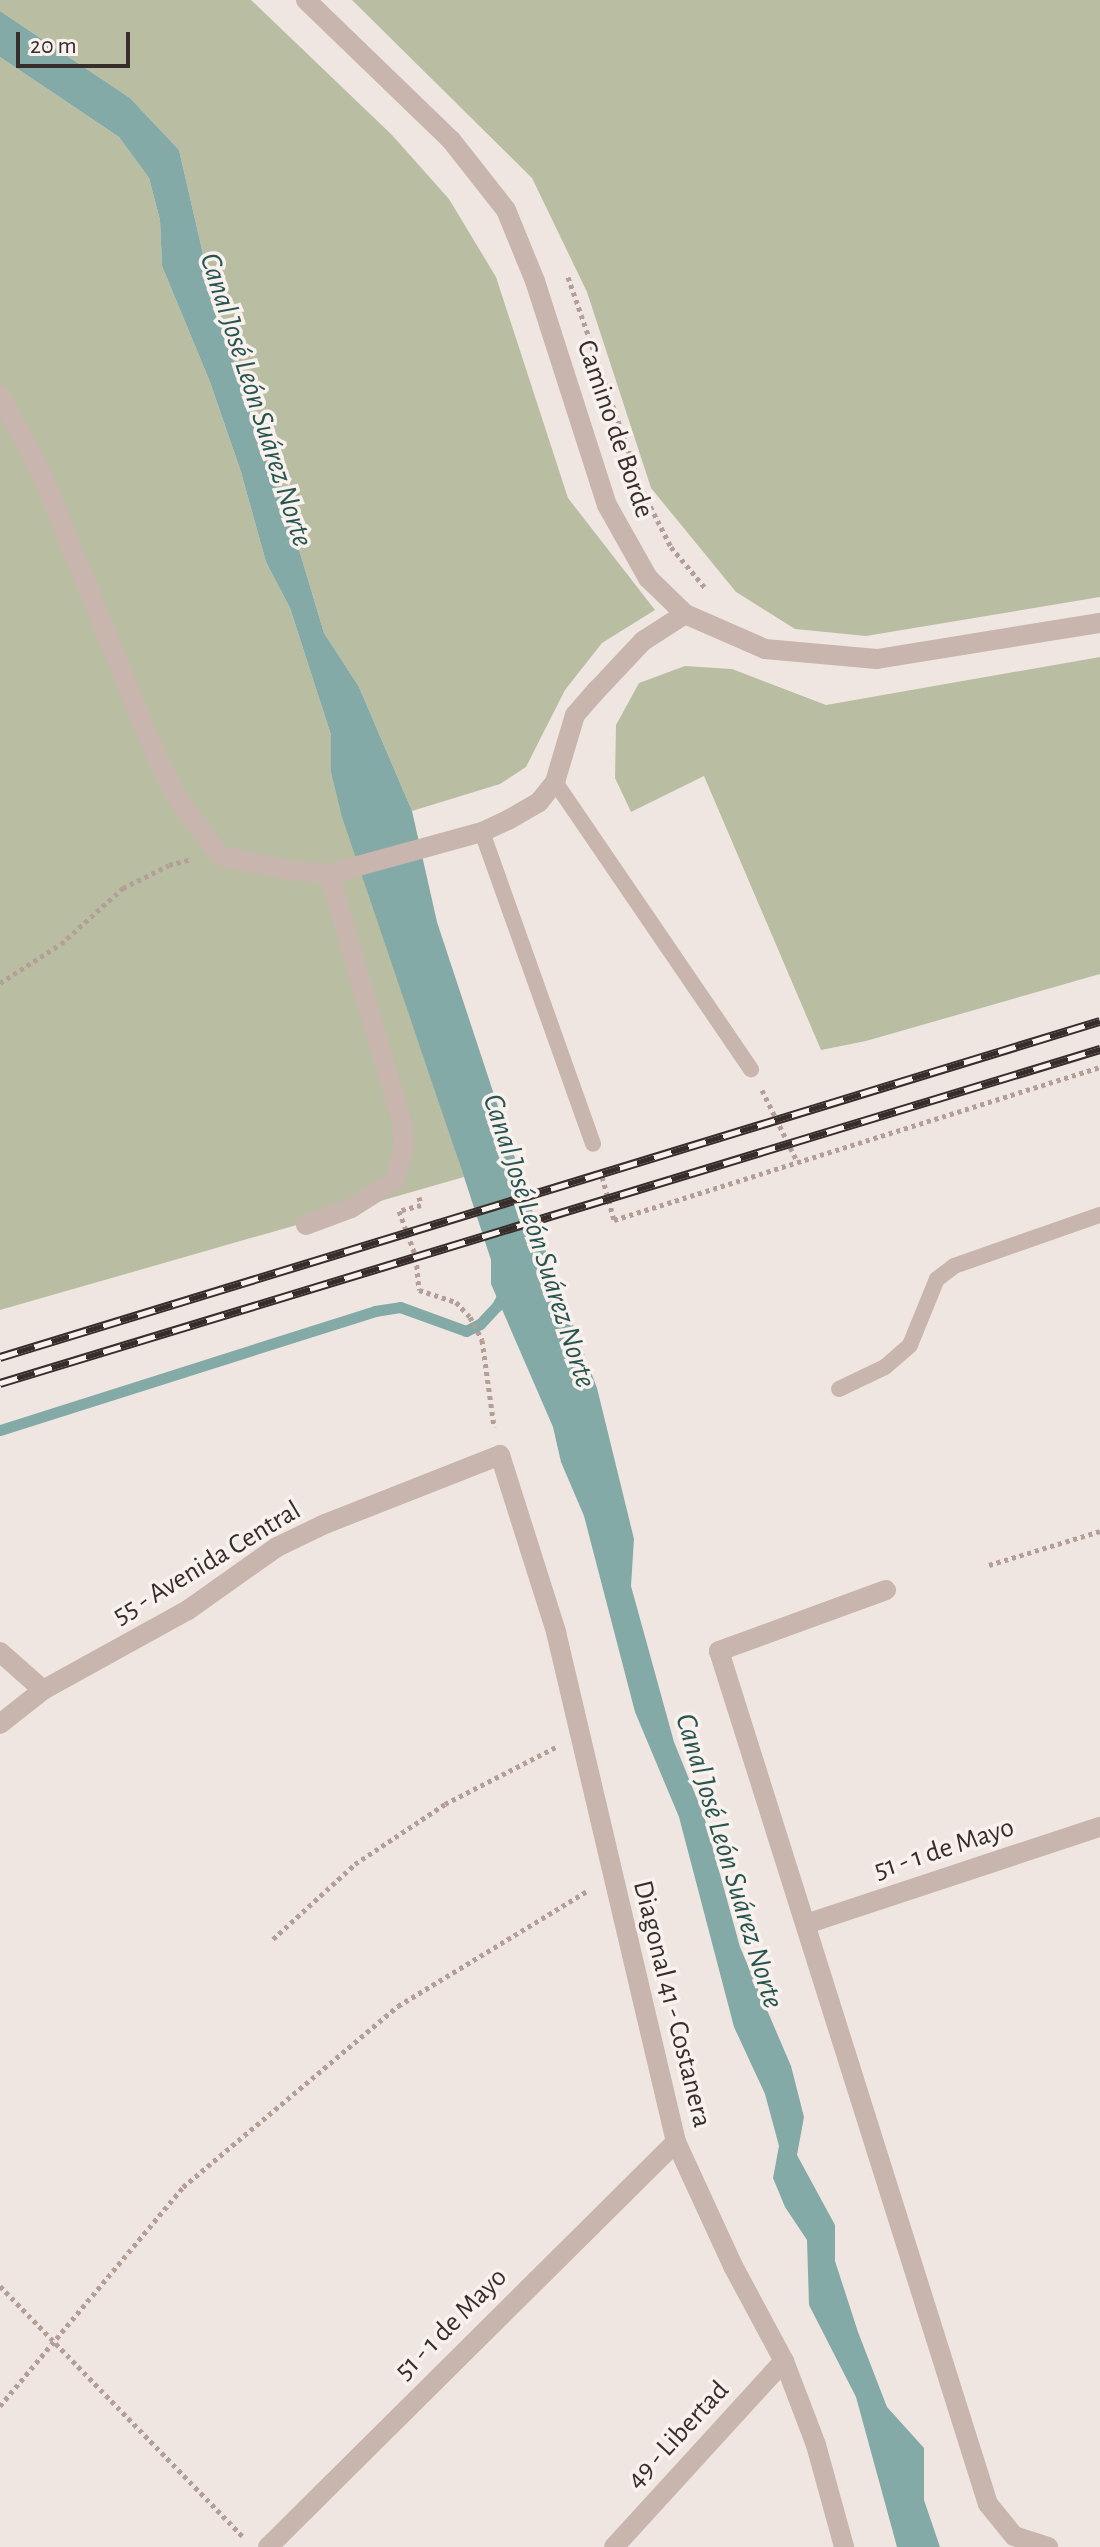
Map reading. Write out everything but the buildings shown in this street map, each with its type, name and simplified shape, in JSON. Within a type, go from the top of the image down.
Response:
[{"type":"street","name":"Camino de Borde","points":[[306,0],[451,140],[506,210],[535,281],[607,505],[648,578],[685,614],[765,649],[877,659],[1100,623]]},
{"type":"street","points":[[0,396],[40,470],[157,758],[178,799],[221,856],[290,870],[337,870],[482,832],[539,802],[555,782],[575,715],[643,641],[685,614]]},
{"type":"street","points":[[306,1225],[351,1208],[394,1181],[404,1148],[402,1122],[337,870]]},
{"type":"street","name":"55 - Avenida Central","points":[[0,1724],[43,1690],[188,1610],[277,1547],[325,1524],[500,1455]]},
{"type":"street","name":"Diagonal 41 - Costanera","points":[[500,1455],[556,1632],[676,2142],[733,2266],[784,2361],[816,2445],[844,2547]]},
{"type":"street","points":[[886,1590],[719,1651],[988,2504],[1014,2536],[1048,2547]]},
{"type":"street","points":[[0,1652],[43,1690]]},
{"type":"street","name":"51 - 1 de Mayo","points":[[806,1924],[1100,1827]]},
{"type":"street","name":"51 - 1 de Mayo","points":[[268,2547],[676,2142]]},
{"type":"street","name":"49 - Libertad","points":[[614,2547],[784,2361]]},
{"type":"lane","points":[[555,782],[751,1069]]},
{"type":"lane","points":[[482,832],[593,1144]]},
{"type":"lane","points":[[839,1389],[885,1367],[910,1345],[937,1279],[954,1266],[1100,1215]]},
{"type":"path","points":[[0,983],[61,944],[123,888],[169,865],[221,856]]},
{"type":"path","points":[[593,1144],[614,1220],[1100,1067]]},
{"type":"path","points":[[751,1069],[797,1161]]},
{"type":"path","points":[[404,1148],[421,1205],[399,1211],[416,1257],[419,1290],[456,1302],[470,1317],[482,1340],[500,1455]]},
{"type":"path","points":[[989,1565],[1100,1531]]},
{"type":"path","points":[[273,1939],[355,1864],[445,1804],[578,1735]]},
{"type":"path","points":[[0,2406],[183,2187],[398,2006],[612,1876]]},
{"type":"path","points":[[0,2286],[253,2547]]},
{"type":"green space","points":[[0,0],[251,0],[392,135],[449,199],[496,277],[568,498],[655,610],[602,643],[565,690],[526,767],[500,784],[412,811],[359,687],[324,633],[274,466],[242,388],[209,280],[179,150],[130,98],[0,11]]},
{"type":"green space","points":[[352,0],[1100,0],[1100,597],[866,636],[795,629],[736,592],[651,488],[587,292],[532,178]]},
{"type":"green space","points":[[0,57],[119,137],[149,178],[160,220],[162,266],[210,382],[241,472],[266,562],[290,608],[331,735],[331,772],[464,1177],[0,1310]]},
{"type":"green space","points":[[1100,657],[1100,974],[866,1041],[821,1050],[704,776],[631,812],[615,778],[616,725],[639,683],[685,666],[732,669],[826,705]]},
{"type":"water","name":"Canal José León Suárez Norte","points":[[0,11],[130,98],[179,150],[209,280],[242,388],[274,466],[324,633],[359,687],[412,811],[437,922],[550,1264],[597,1388],[634,1539],[631,1586],[674,1742],[704,1816],[740,1947],[791,2066],[804,2117],[797,2155],[835,2225],[835,2261],[858,2332],[887,2407],[924,2448],[924,2500],[940,2547],[897,2547],[856,2397],[809,2305],[807,2240],[785,2207],[773,2178],[779,2146],[765,2094],[734,2027],[679,1817],[635,1712],[584,1516],[561,1462],[553,1427],[491,1284],[491,1260],[342,817],[331,772],[331,735],[290,608],[266,562],[241,472],[210,382],[162,266],[160,220],[149,178],[119,137],[0,57]]},
{"type":"waterway","points":[[0,1430],[375,1311],[400,1307],[466,1331],[480,1324],[497,1306],[505,1290]]},
{"type":"railway","points":[[0,1357],[1100,1021]]},
{"type":"railway","points":[[0,1383],[1100,1049]]}]
